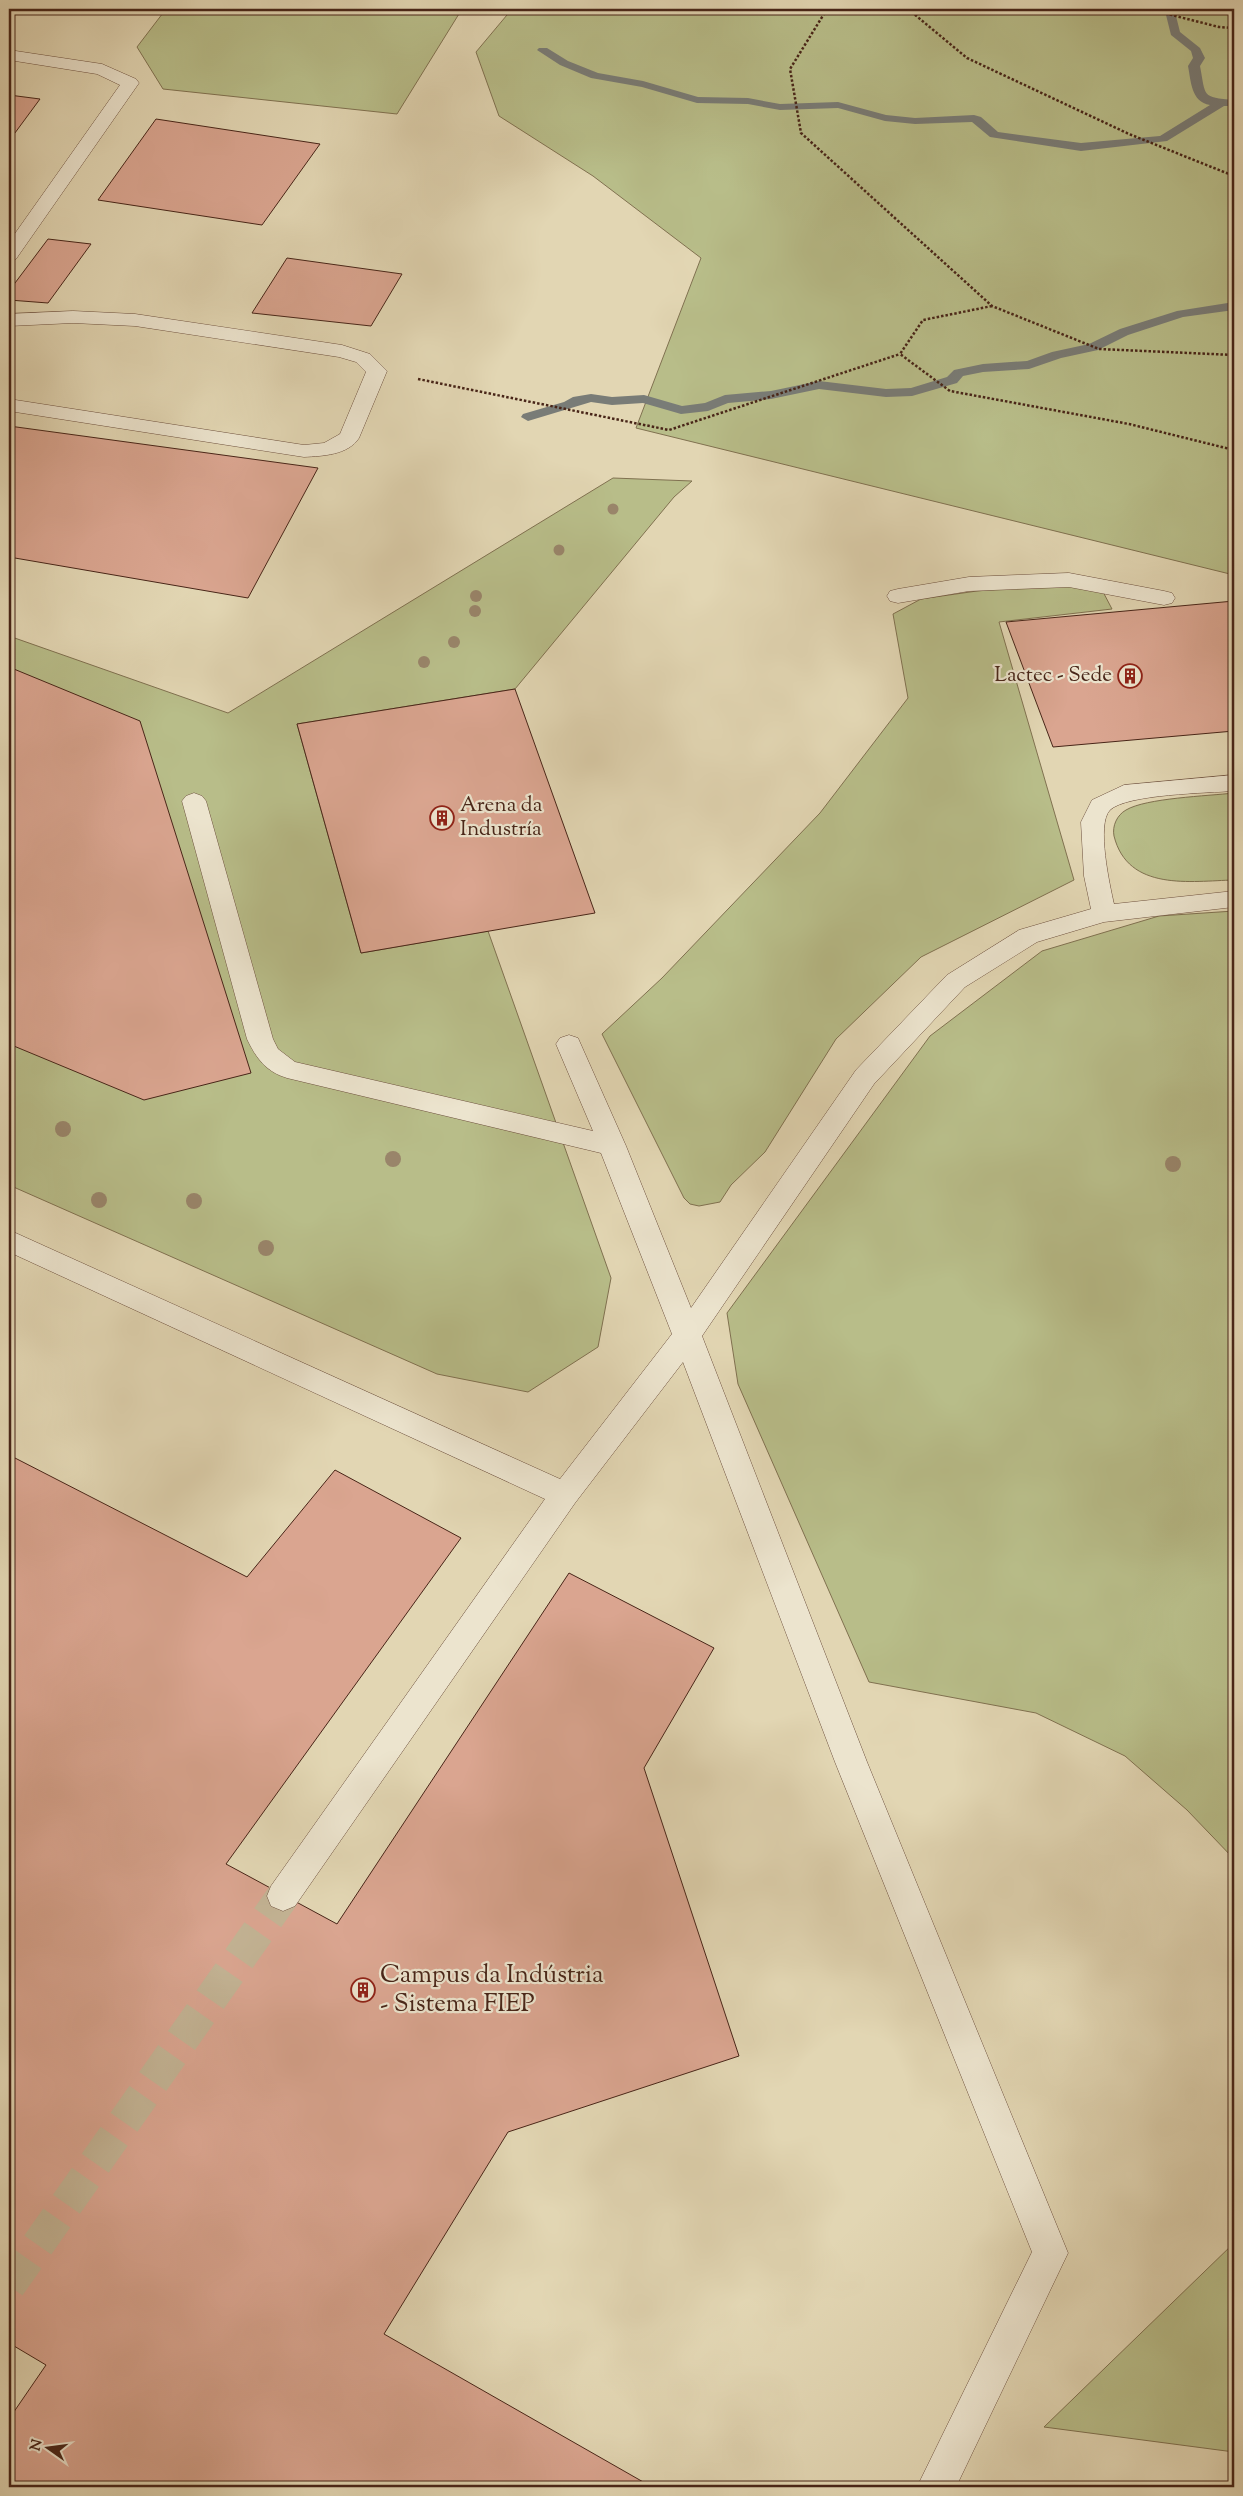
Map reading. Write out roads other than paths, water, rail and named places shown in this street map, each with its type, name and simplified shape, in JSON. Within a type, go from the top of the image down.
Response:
[{"type":"lane","points":[[9,55],[102,68],[130,84],[9,255]]},
{"type":"lane","points":[[9,320],[73,317],[134,320],[342,351],[363,358],[377,371],[349,438],[329,449],[304,451],[9,405]]},
{"type":"lane","points":[[898,596],[969,584],[1069,580],[1164,598]]},
{"type":"lane","points":[[1104,914],[1096,876],[1093,838],[1093,822],[1100,806],[1124,793],[1234,783]]},
{"type":"lane","points":[[194,801],[260,1039],[268,1055],[287,1069],[613,1146]]},
{"type":"lane","points":[[283,1896],[565,1495],[688,1334],[865,1078],[956,981],[1028,936],[1104,914],[1234,899]]},
{"type":"lane","points":[[569,1044],[613,1146],[688,1334],[851,1761],[1050,2253],[936,2487]]},
{"type":"lane","points":[[9,1240],[565,1495]]},
{"type":"waterway","points":[[1164,9],[1171,14],[1175,33],[1196,50],[1199,58],[1194,66],[1200,95],[1207,101],[1234,103]]},
{"type":"waterway","points":[[543,50],[564,63],[595,76],[643,84],[697,100],[748,101],[780,107],[838,105],[885,118],[915,121],[974,118],[994,135],[1081,147],[1163,139],[1219,104]]},
{"type":"waterway","points":[[528,417],[569,405],[578,400],[591,398],[612,401],[644,399],[681,410],[708,407],[725,399],[771,395],[819,385],[886,393],[912,392],[952,380],[959,373],[983,368],[1029,365],[1057,355],[1093,347],[1124,332],[1181,314],[1234,306]]},
{"type":"tunnel","points":[[9,2286],[283,1896]]},
{"type":"place","name":"Lactec - Sede","points":[[1130,676]]},
{"type":"place","name":"Arena da Industría","points":[[442,818]]},
{"type":"place","name":"Campus da Indústria - Sistema FIEP","points":[[363,1990]]}]
